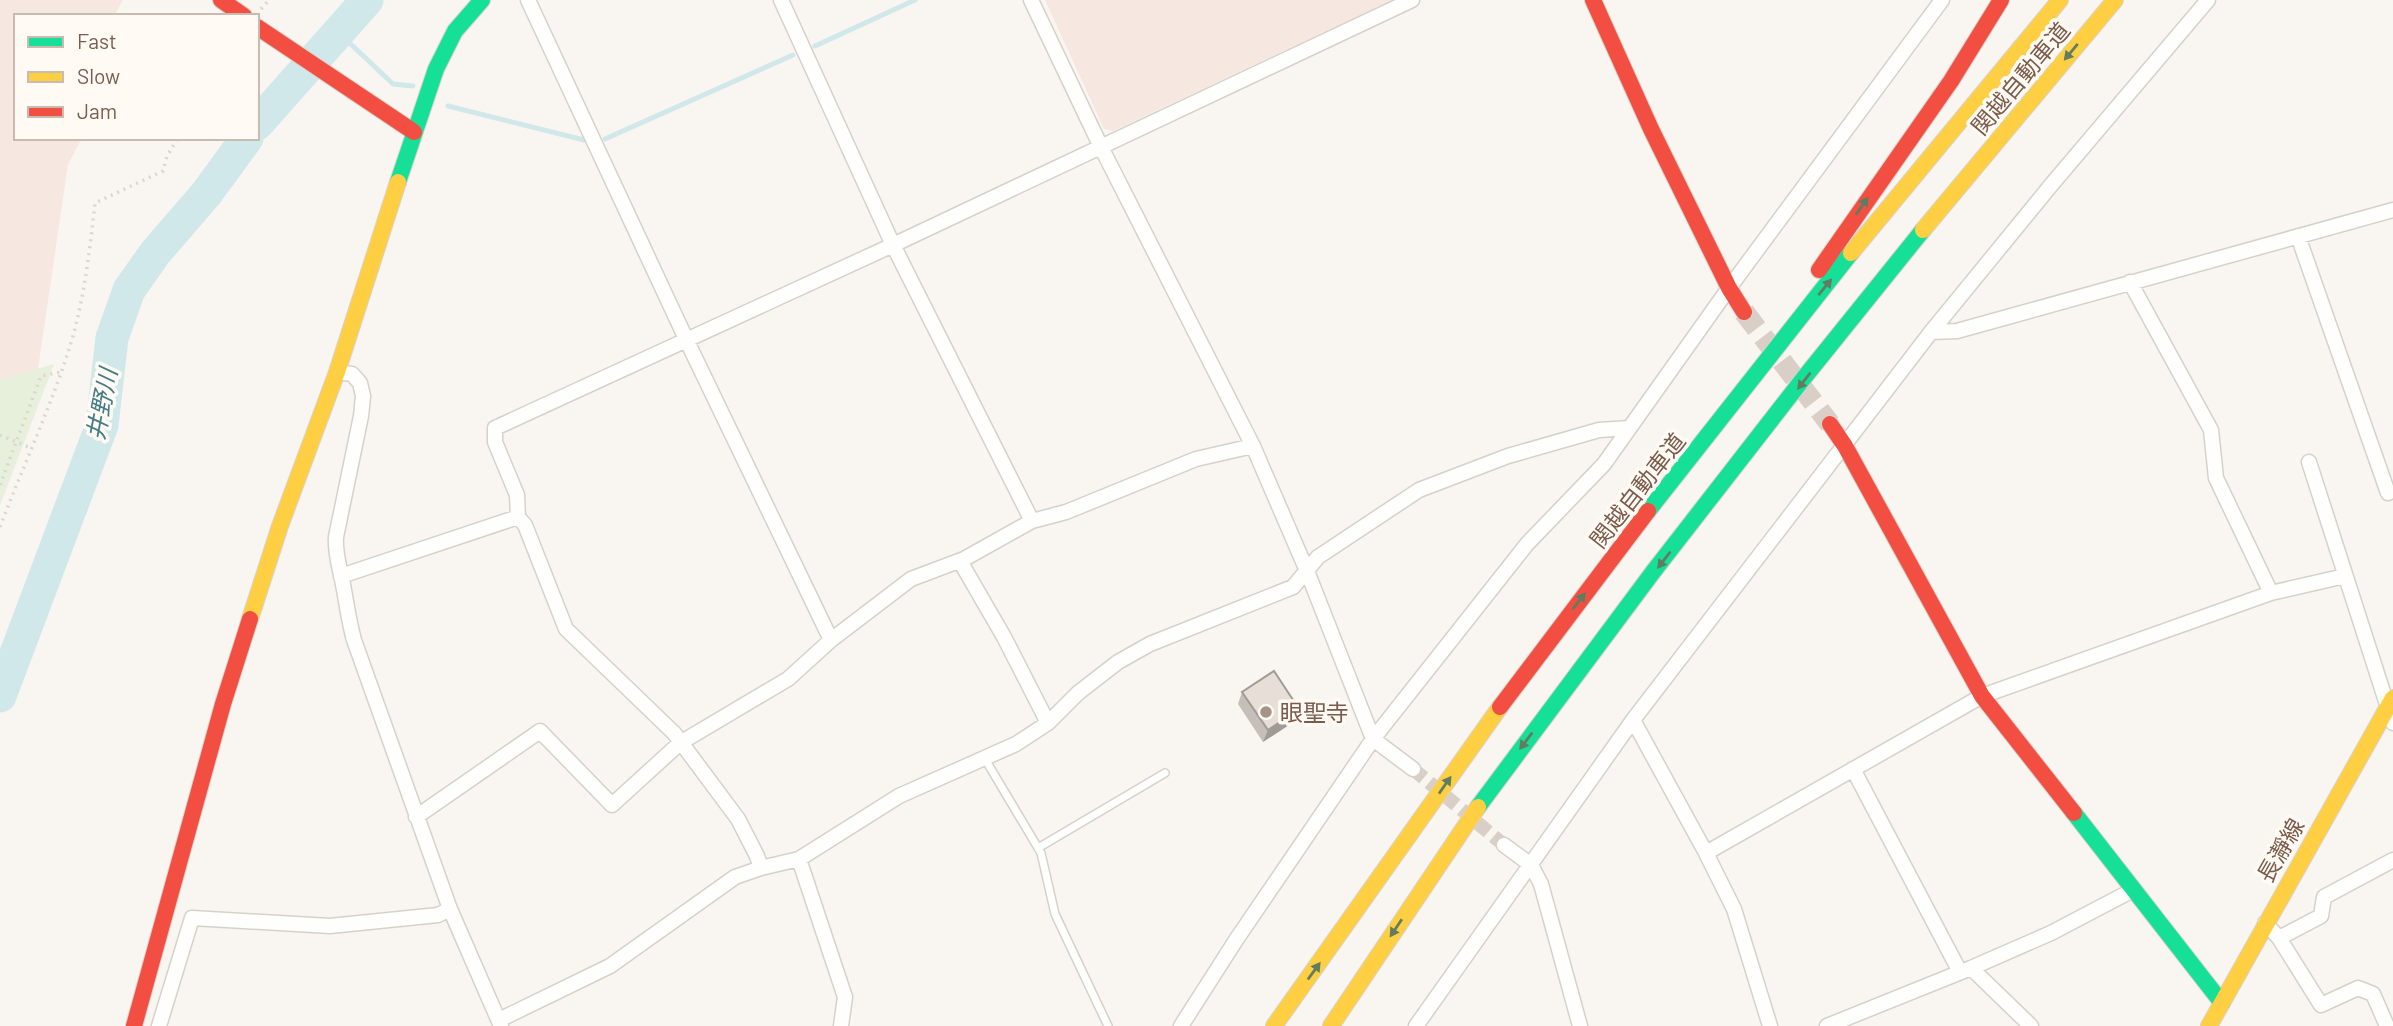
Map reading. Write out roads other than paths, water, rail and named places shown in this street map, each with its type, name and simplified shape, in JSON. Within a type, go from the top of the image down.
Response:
[{"type":"main road","points":[[221,0],[241,14]]},
{"type":"main road","points":[[134,1026],[223,704],[280,526],[337,372],[436,69],[455,31],[482,0]]},
{"type":"main road","points":[[1593,0],[1651,129],[1729,288],[1744,312]]},
{"type":"main road","points":[[1715,425],[1951,81],[2001,0]]},
{"type":"main road","name":"関越自動車道","points":[[1274,1026],[1561,625],[1862,240],[2060,0]]},
{"type":"main road","name":"関越自動車道","points":[[1331,1026],[1504,770],[1746,453],[1892,270],[2115,0]]},
{"type":"main road","points":[[1892,270],[1984,173],[2133,0]]},
{"type":"main road","points":[[259,28],[414,132]]},
{"type":"main road","points":[[1830,424],[1845,446],[1982,696],[2222,1003]]},
{"type":"main road","name":"長瀞線","points":[[2209,1026],[2265,923],[2391,709]]},
{"type":"street","points":[[528,0],[831,640]]},
{"type":"street","points":[[781,0],[893,245],[1032,521]]},
{"type":"street","points":[[1031,0],[1101,147],[1253,446],[1307,572],[1373,739],[1413,769]]},
{"type":"street","points":[[761,868],[738,819],[674,733],[565,629],[525,525],[518,517],[517,495],[495,442],[495,428],[893,245],[1412,0]]},
{"type":"street","points":[[1181,1026],[1236,940],[1373,739],[1527,544],[1604,464],[1729,288],[1942,0]]},
{"type":"street","points":[[1419,1025],[1633,720],[1931,332],[2208,0]]},
{"type":"street","points":[[1931,332],[1956,331],[2393,210]]},
{"type":"street","points":[[2298,236],[2388,493]]},
{"type":"street","points":[[2130,282],[2211,430],[2216,478],[2271,593]]},
{"type":"street","points":[[337,372],[352,374],[360,383],[363,396],[336,537],[335,554],[345,606],[354,640],[450,909],[500,1023],[610,966],[735,877],[799,859],[899,796],[1016,744],[1048,723],[1078,693],[1118,662],[1150,644],[1293,587],[1318,557],[1419,490],[1508,456],[1598,430],[1629,428]]},
{"type":"street","points":[[416,817],[540,731],[612,805],[680,743],[788,679],[831,640],[911,579],[960,561],[1032,521],[1066,512],[1196,459],[1253,446]]},
{"type":"street","points":[[2309,462],[2391,709]]},
{"type":"street","points":[[341,576],[518,517]]},
{"type":"street","points":[[960,561],[1004,637],[1048,723]]},
{"type":"street","points":[[1706,853],[1982,696],[2271,593],[2345,576]]},
{"type":"street","points":[[1633,720],[1734,909],[1770,1026]]},
{"type":"street","points":[[1853,769],[1965,970],[2031,1026]]},
{"type":"street","points":[[1504,845],[1531,865],[1541,884],[1580,1026]]},
{"type":"street","points":[[799,859],[845,997],[841,1026]]},
{"type":"street","points":[[2279,938],[2321,916],[2324,897],[2393,860]]},
{"type":"street","points":[[1827,1026],[2051,933],[2133,890]]},
{"type":"street","points":[[159,1026],[192,918],[330,926],[438,915],[450,909]]},
{"type":"street","points":[[2265,923],[2279,938],[2321,1005],[2358,988],[2373,994],[2387,1026]]},
{"type":"lane","points":[[985,759],[1041,853],[1055,914],[1108,1026]]},
{"type":"lane","points":[[1038,848],[1165,773]]},
{"type":"waterway","name":"井野川","points":[[259,122],[367,0]]},
{"type":"waterway","points":[[815,46],[915,0]]},
{"type":"waterway","points":[[338,32],[393,84],[413,86]]},
{"type":"waterway","points":[[605,139],[793,55]]},
{"type":"waterway","points":[[448,106],[584,140]]},
{"type":"waterway","name":"井野川","points":[[0,696],[102,425],[112,338],[129,290],[155,253],[206,194],[246,140]]},
{"type":"tunnel","points":[[1744,312],[1830,424]]},
{"type":"tunnel","points":[[1413,769],[1504,845]]},
{"type":"place","name":"眼聖寺","points":[[1266,712]]}]
